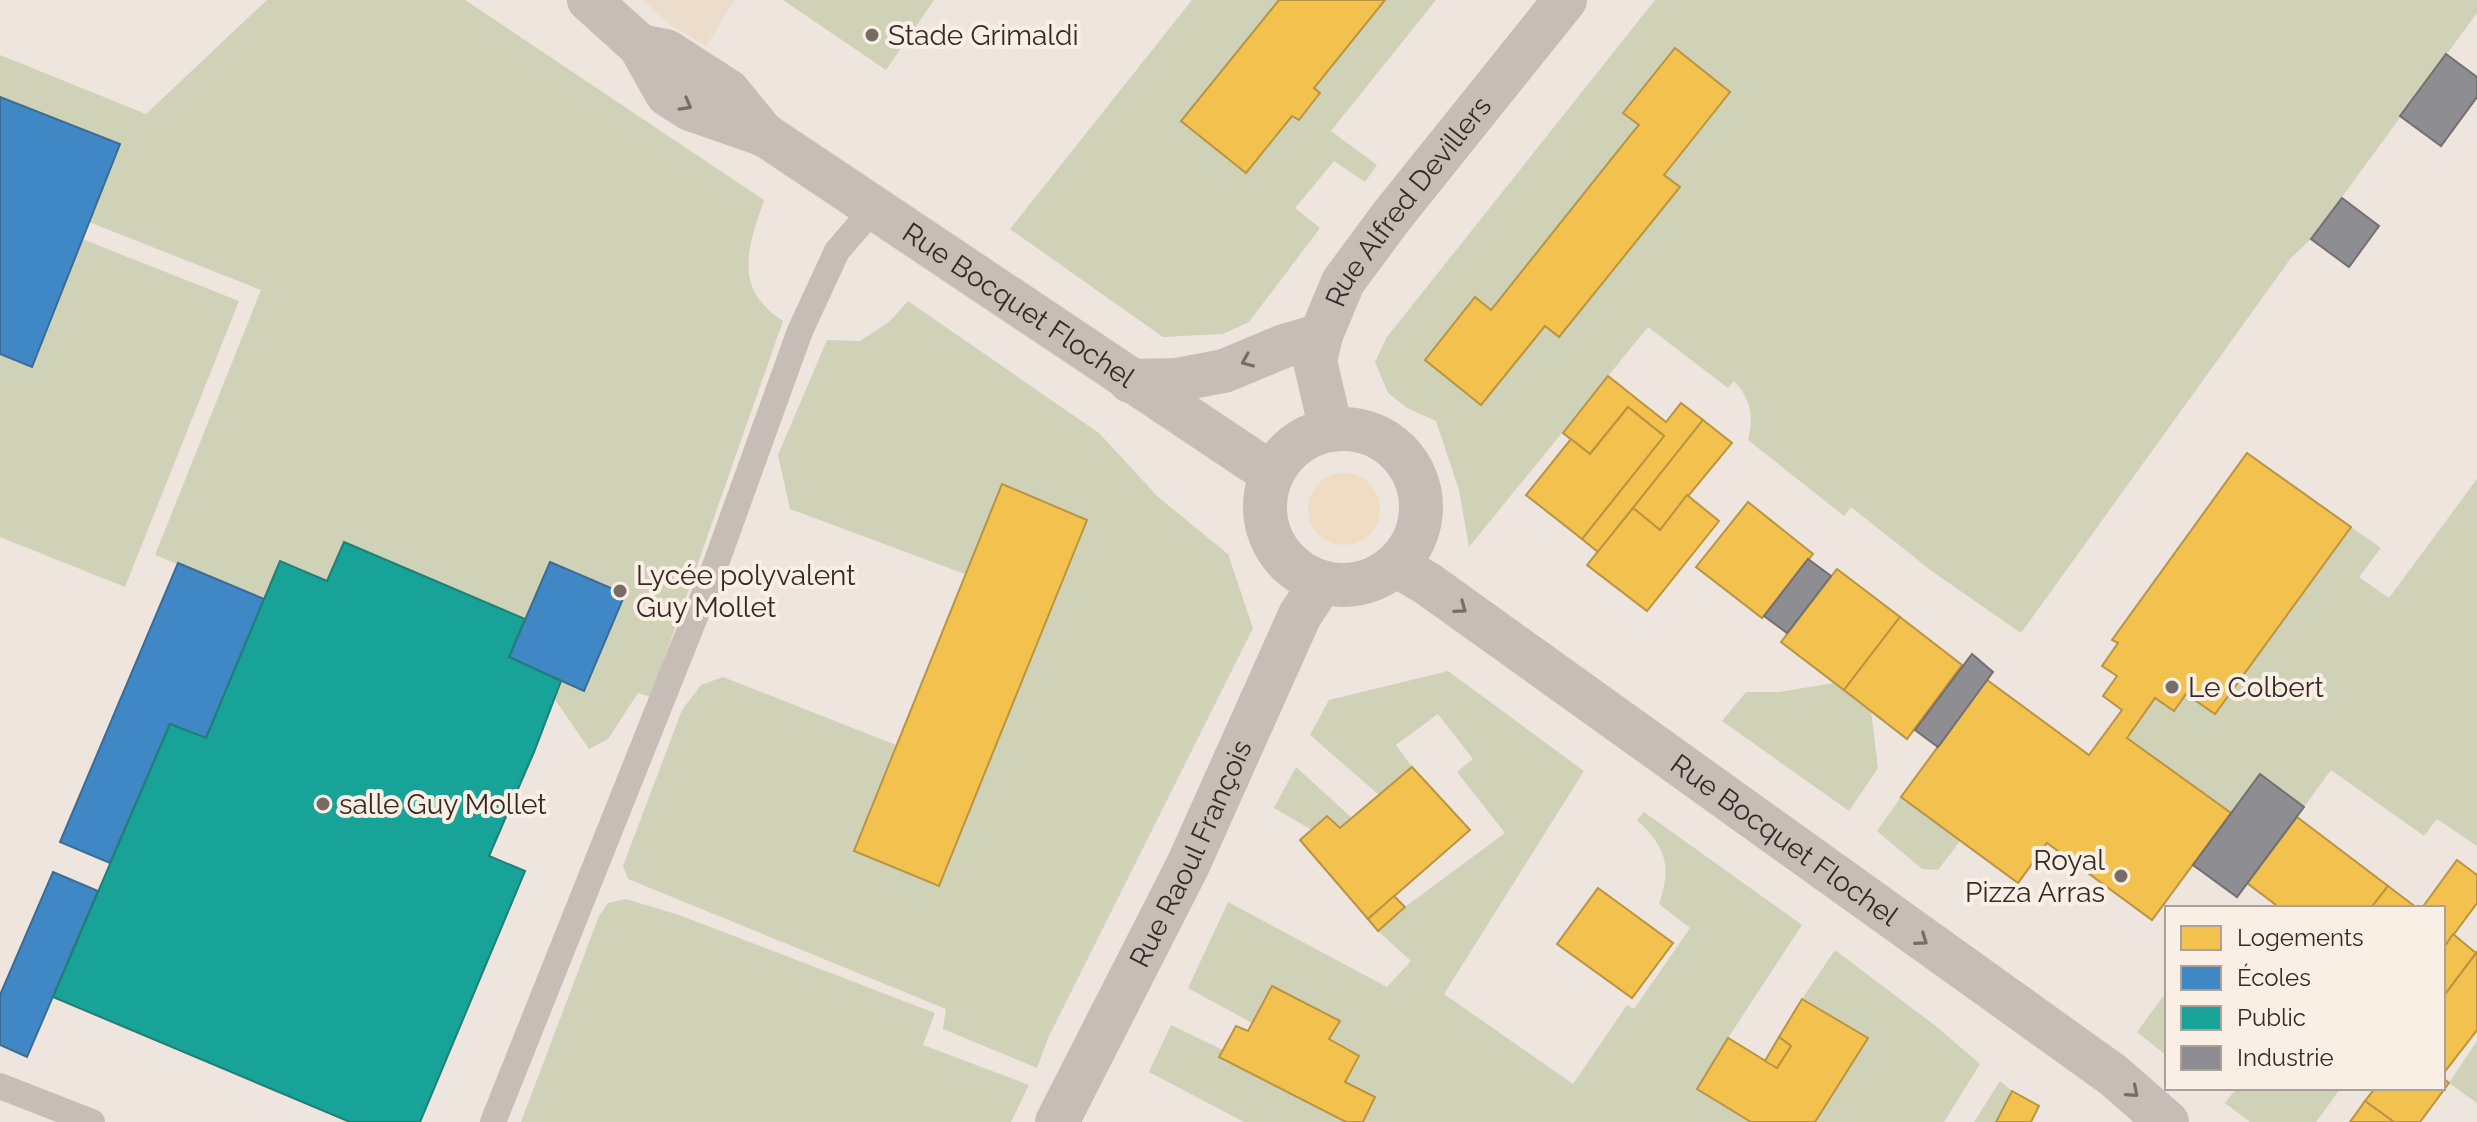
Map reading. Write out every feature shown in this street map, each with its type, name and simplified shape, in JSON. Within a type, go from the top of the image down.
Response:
[{"type":"street","name":"Rue Bocquet Flochel","points":[[589,0],[640,46],[666,51],[728,91],[765,135],[1272,474]]},
{"type":"street","name":"Rue Alfred Devillers","points":[[1331,430],[1315,361],[1321,335],[1343,282],[1565,0]]},
{"type":"street","points":[[1130,381],[1176,380],[1224,371],[1284,346],[1321,335]]},
{"type":"street","points":[[1331,430],[1360,431],[1386,441],[1406,461],[1419,486],[1421,515],[1413,542],[1396,565],[1380,576],[1361,583],[1341,585],[1322,582],[1297,571],[1279,552],[1268,527],[1265,501],[1272,474],[1287,453],[1307,438],[1331,430]]},
{"type":"street","name":"Rue Bocquet Flochel","points":[[1396,565],[1428,584],[2113,1075],[2167,1122]]},
{"type":"street","name":"Rue Raoul François","points":[[1057,1122],[1188,865],[1300,615],[1322,582]]},
{"type":"lane","points":[[493,1122],[711,577],[800,331],[837,251],[874,208]]},
{"type":"lane","points":[[0,1086],[92,1122]]},
{"type":"green space","points":[[267,0],[465,0],[764,200],[750,251],[750,281],[756,295],[783,321],[651,697],[638,693],[608,739],[589,749],[554,698],[561,681],[584,690],[625,594],[550,563],[525,619],[344,542],[327,581],[280,561],[264,599],[155,555],[261,290],[89,222],[119,144],[0,97],[0,55],[146,114]]},
{"type":"green space","name":"Stade Grimaldi","points":[[783,0],[934,0],[886,70]]},
{"type":"green space","points":[[1192,0],[1436,0],[1331,131],[1377,165],[1365,182],[1334,161],[1295,208],[1320,228],[1249,322],[1223,334],[1163,337],[1010,229]]},
{"type":"green space","points":[[1655,0],[2477,0],[2477,13],[2311,239],[2291,258],[2021,633],[1933,572],[1851,507],[1844,516],[1748,440],[1750,408],[1734,381],[1728,388],[1648,327],[1469,547],[1459,490],[1436,421],[1407,408],[1388,393],[1375,362],[1387,337]]},
{"type":"green space","points":[[82,239],[239,301],[125,587],[0,537],[0,354],[31,366]]},
{"type":"green space","points":[[908,301],[1099,433],[1158,497],[1228,554],[1253,628],[1048,1038],[1037,1068],[943,1029],[946,1009],[628,879],[623,866],[682,710],[701,685],[723,677],[896,745],[854,851],[939,885],[1087,520],[1002,485],[965,574],[790,509],[778,455],[827,340],[860,341],[889,322]]},
{"type":"green space","points":[[2477,479],[2477,846],[2437,819],[2424,836],[2331,770],[2304,807],[2259,774],[2231,813],[2127,738],[2155,698],[2174,711],[2186,694],[2351,527],[2381,548],[2359,577],[2389,598]]},
{"type":"green space","points":[[1448,671],[1584,771],[1444,994],[1573,1084],[1627,1005],[1634,1009],[1690,928],[1659,904],[1665,878],[1664,858],[1654,839],[1637,820],[1644,812],[1802,925],[1698,1089],[1751,1122],[1363,1122],[1375,1097],[1345,1082],[1359,1056],[1329,1039],[1340,1021],[1272,986],[1252,1023],[1188,988],[1228,902],[1387,987],[1411,961],[1378,931],[1405,907],[1505,833],[1457,772],[1473,759],[1438,714],[1396,745],[1412,767],[1379,795],[1310,735],[1329,700]]},
{"type":"green space","points":[[1834,683],[1871,711],[1878,768],[1849,811],[1722,721],[1746,692],[1779,692]]},
{"type":"green space","points":[[1296,767],[1352,818],[1340,828],[1327,816],[1312,830],[1274,808]]},
{"type":"green space","points":[[1901,797],[1960,841],[1938,870],[1922,869],[1877,831]]},
{"type":"green space","points":[[626,899],[679,915],[935,1013],[923,1045],[1029,1085],[1011,1122],[521,1122],[599,916],[608,903]]},
{"type":"green space","points":[[1835,950],[1937,1027],[1980,1064],[1944,1122],[1815,1122],[1868,1038],[1802,999]]},
{"type":"green space","points":[[2165,994],[2165,1054],[2137,1032]]},
{"type":"green space","points":[[1171,1025],[1223,1050],[1219,1058],[1346,1122],[1244,1122],[1149,1072]]},
{"type":"green space","points":[[2477,1041],[2477,1103],[2449,1083]]},
{"type":"green space","points":[[2000,1081],[2012,1091],[1996,1122],[1974,1122]]},
{"type":"green space","points":[[2235,1090],[2340,1090],[2316,1122],[2250,1122],[2225,1103]]},
{"type":"sand","points":[[1351,473],[1370,483],[1378,495],[1378,523],[1370,535],[1358,543],[1337,545],[1318,535],[1310,523],[1308,502],[1318,483],[1330,475]]},
{"type":"shaded area","points":[[643,0],[735,0],[706,46],[673,27]]},
{"type":"building: Logements","points":[[1279,0],[1385,0],[1314,88],[1320,93],[1299,120],[1292,116],[1246,173],[1181,121]]},
{"type":"building: Logements","points":[[1675,48],[1730,92],[1664,175],[1680,187],[1559,337],[1545,326],[1481,405],[1425,360],[1475,297],[1491,310],[1639,125],[1623,113]]},
{"type":"building: Logements","points":[[1608,376],[1666,422],[1681,403],[1703,420],[1598,552],[1582,539],[1664,436],[1628,407],[1590,454],[1563,433]]},
{"type":"building: Logements","points":[[1628,407],[1664,436],[1582,539],[1526,495],[1571,439],[1590,454]]},
{"type":"building: Logements","points":[[1703,420],[1732,443],[1660,530],[1633,508]]},
{"type":"building: Logements","name":"Le Colbert","points":[[2247,453],[2351,527],[2215,714],[2186,694],[2174,711],[2155,698],[2127,738],[2231,813],[2152,920],[2047,843],[2018,883],[1901,797],[1987,680],[2089,755],[2122,710],[2103,696],[2117,676],[2102,666],[2118,643],[2112,640]]},
{"type":"building: Logements","points":[[1002,484],[1087,520],[939,886],[854,851]]},
{"type":"building: Logements","points":[[1687,495],[1719,521],[1647,611],[1587,565],[1633,508],[1660,530]]},
{"type":"building: Logements","points":[[1748,502],[1813,554],[1762,618],[1696,567]]},
{"type":"building: Logements","points":[[1837,569],[1900,617],[1844,690],[1781,642]]},
{"type":"building: Logements","points":[[1900,617],[1962,665],[1907,739],[1844,690]]},
{"type":"building: Logements","points":[[1412,767],[1470,830],[1368,919],[1300,840],[1327,816],[1340,828]]},
{"type":"building: Logements","points":[[2297,817],[2388,886],[2373,906],[2277,906],[2247,883]]},
{"type":"building: Logements","points":[[2457,860],[2477,875],[2477,903],[2445,946],[2445,906],[2423,906]]},
{"type":"building: Logements","points":[[2388,886],[2414,906],[2373,906]]},
{"type":"building: Logements","points":[[1598,888],[1673,943],[1632,998],[1557,944]]},
{"type":"building: Logements","points":[[1394,896],[1405,907],[1378,931],[1368,919]]},
{"type":"building: Logements","points":[[2453,934],[2476,953],[2445,994],[2445,946]]},
{"type":"building: Logements","points":[[2477,952],[2477,1030],[2445,1071],[2445,994]]},
{"type":"building: Logements","points":[[1272,986],[1340,1021],[1329,1039],[1359,1056],[1345,1082],[1375,1097],[1363,1122],[1346,1122],[1219,1057],[1236,1026],[1248,1031]]},
{"type":"building: Logements","points":[[1802,999],[1868,1038],[1815,1122],[1751,1122],[1697,1089],[1728,1038],[1777,1068],[1791,1046],[1779,1037]]},
{"type":"building: Logements","points":[[1779,1037],[1791,1046],[1777,1068],[1765,1061]]},
{"type":"building: Logements","points":[[2373,1090],[2444,1090],[2420,1122],[2394,1122],[2365,1101]]},
{"type":"building: Logements","points":[[2012,1091],[2039,1106],[2031,1122],[1996,1122]]},
{"type":"building: Logements","points":[[2365,1101],[2394,1122],[2350,1122]]},
{"type":"building: Écoles","points":[[0,97],[120,144],[32,367],[0,354]]},
{"type":"building: Écoles","points":[[550,562],[625,594],[584,691],[509,657]]},
{"type":"building: Écoles","points":[[178,563],[264,599],[206,738],[170,724],[110,863],[60,842]]},
{"type":"building: Écoles","points":[[53,872],[98,891],[27,1057],[0,1045],[0,995]]},
{"type":"building: Public","name":"salle Guy Mollet","points":[[344,542],[525,619],[509,657],[561,681],[489,856],[525,871],[420,1122],[350,1122],[53,997],[170,724],[206,738],[280,561],[327,581]]},
{"type":"building: Industrie","points":[[2446,54],[2477,77],[2477,97],[2441,146],[2400,116]]},
{"type":"building: Industrie","points":[[2342,198],[2379,226],[2349,267],[2311,239]]},
{"type":"building: Industrie","points":[[1808,559],[1831,576],[1787,633],[1764,616]]},
{"type":"building: Industrie","points":[[1972,654],[1993,672],[1938,747],[1915,730]]},
{"type":"building: Industrie","points":[[2260,774],[2304,807],[2237,897],[2193,865]]},
{"type":"place","name":"Stade Grimaldi","points":[[872,35]]},
{"type":"place","name":"Lycée polyvalent Guy Mollet","points":[[620,591]]},
{"type":"place","name":"Le Colbert","points":[[2172,687]]},
{"type":"place","name":"salle Guy Mollet","points":[[323,804]]},
{"type":"place","name":"Royal Pizza Arras","points":[[2121,876]]}]
